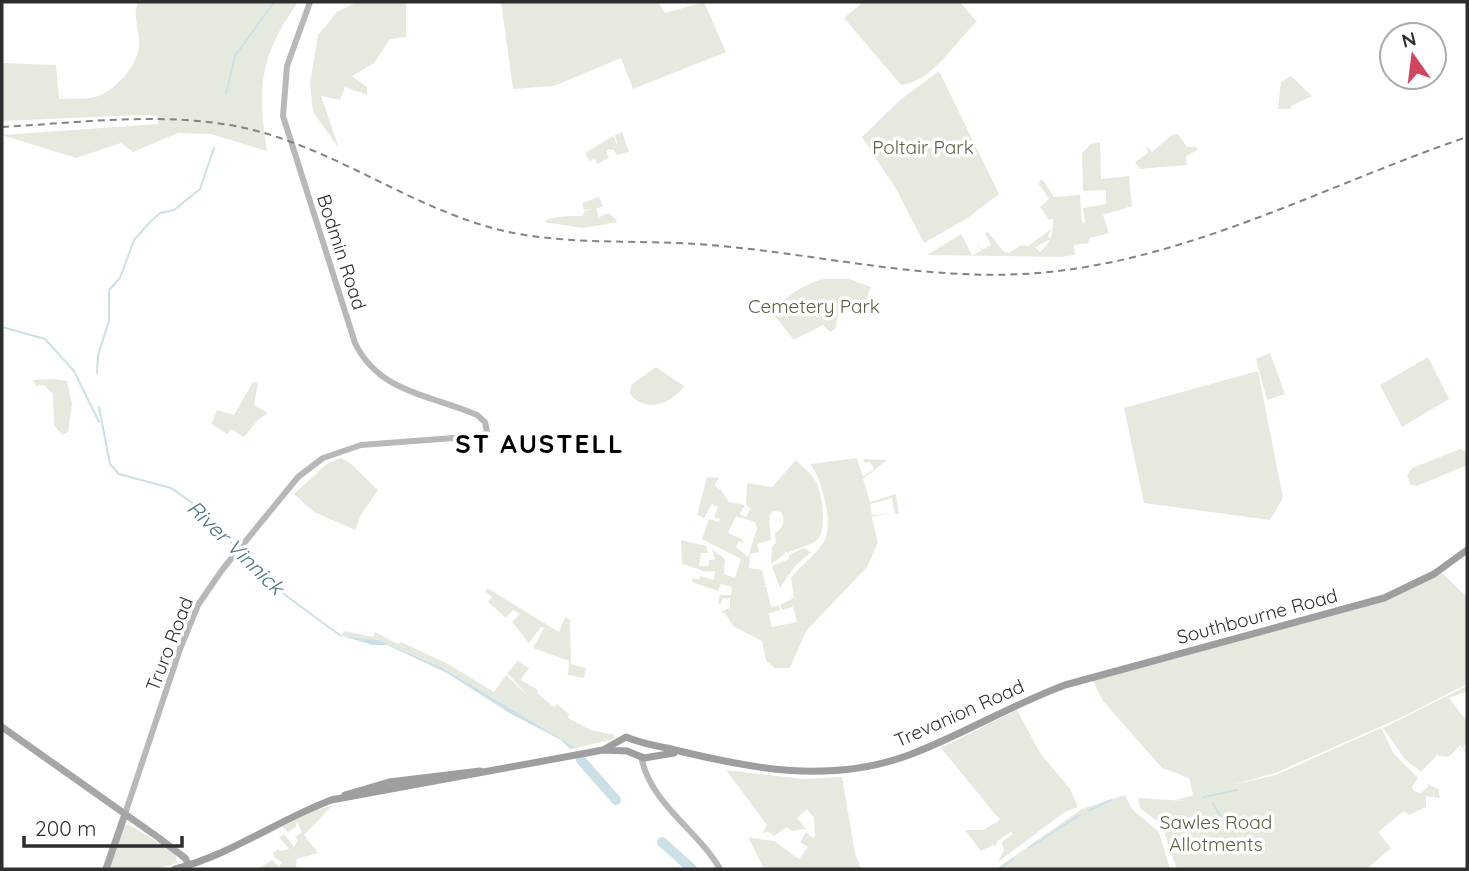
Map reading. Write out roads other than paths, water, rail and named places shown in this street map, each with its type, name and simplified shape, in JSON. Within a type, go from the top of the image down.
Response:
[{"type":"highway","name":"Southbourne Road","points":[[1046,692],[1100,674],[1384,598],[1434,574],[1467,550]]},
{"type":"highway","name":"Trevanion Road","points":[[623,748],[632,747],[630,739],[647,746],[773,770],[857,770],[937,744],[1046,692]]},
{"type":"highway","points":[[640,756],[640,749],[647,746],[650,756]]},
{"type":"highway","points":[[331,800],[419,781],[491,771],[603,750],[623,748],[640,756],[678,752]]},
{"type":"highway","points":[[174,869],[189,865],[359,789],[389,782],[419,781]]},
{"type":"main road","name":"Bodmin Road","points":[[310,2],[287,66],[283,116],[355,343],[368,366],[384,379],[480,417],[488,430],[480,436]]},
{"type":"main road","name":"Truro Road","points":[[106,869],[180,649],[198,605],[234,555],[298,477],[323,458],[368,444],[480,436]]},
{"type":"main road","points":[[2,727],[185,858],[189,865]]},
{"type":"main road","points":[[640,756],[646,777],[720,869]]},
{"type":"main road","points":[[646,777],[650,756]]},
{"type":"waterway","points":[[226,94],[235,56],[274,2]]},
{"type":"waterway","points":[[97,373],[98,355],[109,321],[109,290],[120,278],[134,240],[160,213],[174,210],[200,189],[214,148]]},
{"type":"waterway","points":[[2,327],[45,339],[74,371],[99,422]]},
{"type":"waterway","name":"River Vinnick","points":[[99,407],[110,464],[119,474],[171,488],[201,509],[237,549]]},
{"type":"waterway","name":"River Vinnick","points":[[241,553],[285,595],[341,636]]},
{"type":"waterway","name":"River Vinnick","points":[[581,760],[616,800]]},
{"type":"waterway","points":[[1204,797],[1237,790]]},
{"type":"waterway","points":[[1088,811],[1111,800]]},
{"type":"waterway","points":[[1213,803],[1221,817]]},
{"type":"waterway","points":[[1030,847],[1080,815]]},
{"type":"waterway","name":"River Vinnick","points":[[662,842],[692,869]]},
{"type":"waterway","points":[[999,869],[1013,859]]},
{"type":"railway","points":[[2,127],[142,119],[212,122],[280,138],[446,212],[475,223],[529,236],[709,245],[921,271],[1006,275],[1103,264],[1157,251],[1261,216],[1467,137]]},
{"type":"district","name":"ST AUSTELL","points":[[540,443]]},
{"type":"park label","name":"Poltair Park","points":[[923,147]]},
{"type":"park label","name":"Cemetery Park","points":[[814,306]]},
{"type":"park label","name":"Sawles Road Allotments","points":[[1216,833]]}]
